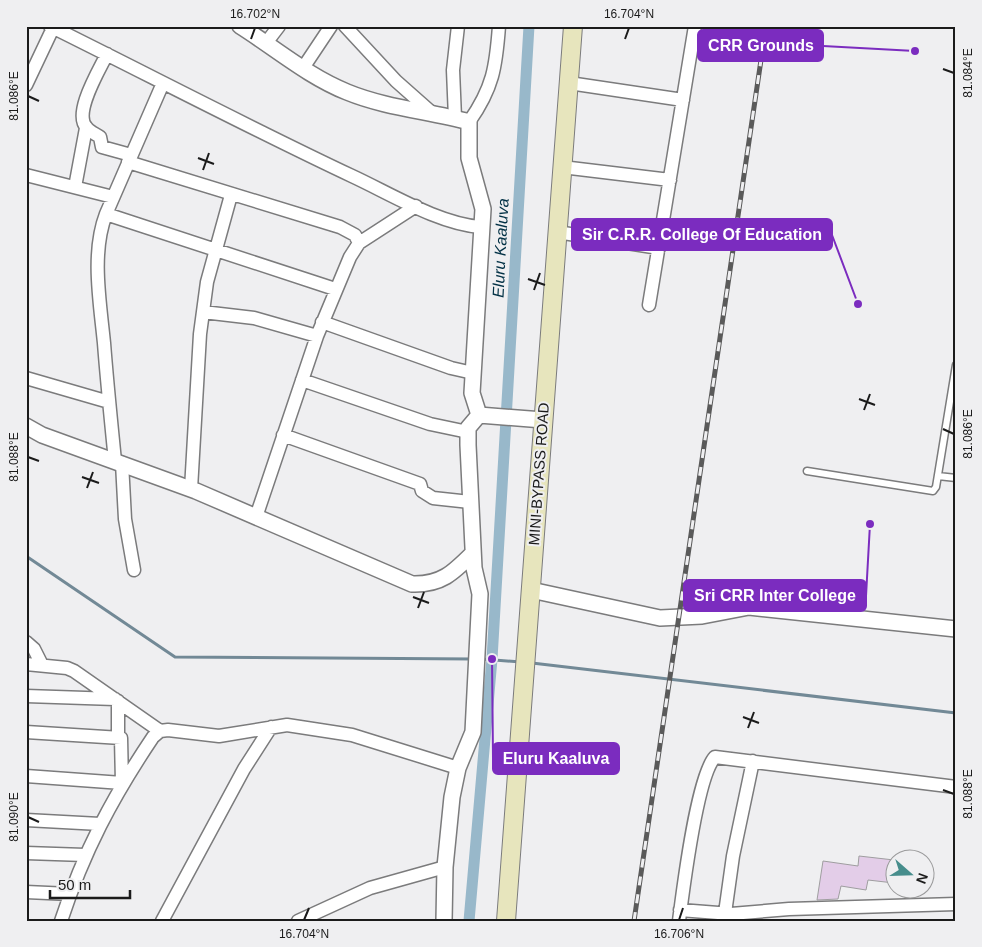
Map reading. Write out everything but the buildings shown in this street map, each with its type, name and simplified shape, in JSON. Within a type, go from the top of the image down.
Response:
[{"type":"main road","name":"MINI-BYPASS ROAD","points":[[506,921],[530,592],[536,419],[557,232],[573,26]]},
{"type":"street","points":[[240,26],[303,68],[346,92],[394,107],[431,112],[462,120]]},
{"type":"street","points":[[266,43],[279,26]]},
{"type":"street","points":[[303,68],[332,26]]},
{"type":"street","points":[[345,26],[396,81],[431,112]]},
{"type":"street","points":[[458,26],[453,70],[462,120],[468,138],[469,158],[483,209],[472,393],[479,415]]},
{"type":"street","points":[[462,120],[485,99],[493,76],[499,26]]},
{"type":"street","points":[[649,305],[695,26]]},
{"type":"street","points":[[26,85],[52,27],[257,131],[416,206],[466,226],[481,227]]},
{"type":"street","points":[[75,187],[86,128],[83,109],[87,94],[107,54]]},
{"type":"street","points":[[134,570],[109,402],[101,313],[98,249],[101,226],[163,83]]},
{"type":"street","points":[[569,83],[683,100]]},
{"type":"street","points":[[86,128],[100,137],[102,147],[129,159],[231,194],[340,227],[355,235],[359,242]]},
{"type":"street","points":[[562,167],[670,180]]},
{"type":"street","points":[[26,175],[113,197]]},
{"type":"street","points":[[190,489],[203,312],[215,251],[231,194]]},
{"type":"street","points":[[256,517],[322,322],[335,289],[359,242],[416,206]]},
{"type":"street","points":[[106,214],[335,289]]},
{"type":"street","points":[[557,232],[659,248]]},
{"type":"street","points":[[203,312],[254,318],[317,336]]},
{"type":"street","points":[[322,322],[451,368],[474,373]]},
{"type":"street","points":[[26,378],[109,402]]},
{"type":"street","points":[[302,380],[430,424],[468,432]]},
{"type":"street","points":[[479,415],[536,419]]},
{"type":"street","points":[[444,921],[445,867],[452,798],[458,768],[473,732],[480,594],[476,581],[473,553],[468,428],[479,415]]},
{"type":"street","points":[[26,426],[42,435],[190,489],[412,584],[429,585],[445,578],[473,553]]},
{"type":"street","points":[[283,435],[420,484],[422,491],[433,498],[470,502]]},
{"type":"street","points":[[530,592],[660,618],[702,616],[750,607],[956,630]]},
{"type":"street","points":[[26,642],[34,649],[42,665]]},
{"type":"street","points":[[26,664],[67,668],[160,731]]},
{"type":"street","points":[[26,696],[116,700]]},
{"type":"street","points":[[116,700],[118,736],[122,742],[122,783]]},
{"type":"street","points":[[61,921],[85,855],[100,824],[122,783],[153,737],[160,731],[168,730],[219,736],[288,726],[352,735],[458,768]]},
{"type":"street","points":[[162,921],[244,769],[271,727]]},
{"type":"street","points":[[26,732],[118,736]]},
{"type":"street","points":[[518,757],[595,756]]},
{"type":"street","points":[[956,787],[720,757],[713,759],[696,812],[680,915],[789,915],[956,904]]},
{"type":"street","points":[[729,916],[733,856],[753,761]]},
{"type":"street","points":[[26,776],[122,783]]},
{"type":"street","points":[[26,820],[100,824]]},
{"type":"street","points":[[26,853],[85,855]]},
{"type":"street","points":[[298,921],[370,888],[445,867]]},
{"type":"street","points":[[26,892],[70,894]]},
{"type":"lane","points":[[807,470],[927,492],[933,491],[936,487],[956,365]]},
{"type":"lane","points":[[938,476],[956,478]]},
{"type":"waterway","name":"Eluru Kaaluva","points":[[469,921],[492,659],[529,26]]},
{"type":"waterway","points":[[26,556],[175,657],[473,659]]},
{"type":"waterway","points":[[482,659],[521,662]]},
{"type":"waterway","points":[[532,663],[956,713]]},
{"type":"railway","points":[[634,921],[766,26]]},
{"type":"place","name":"CRR Grounds","points":[[915,51]]},
{"type":"place","name":"Sir C.R.R. College Of Education","points":[[858,304]]},
{"type":"place","name":"Sri CRR Inter College","points":[[870,524]]},
{"type":"place","name":"Eluru Kaaluva","points":[[492,659]]}]
